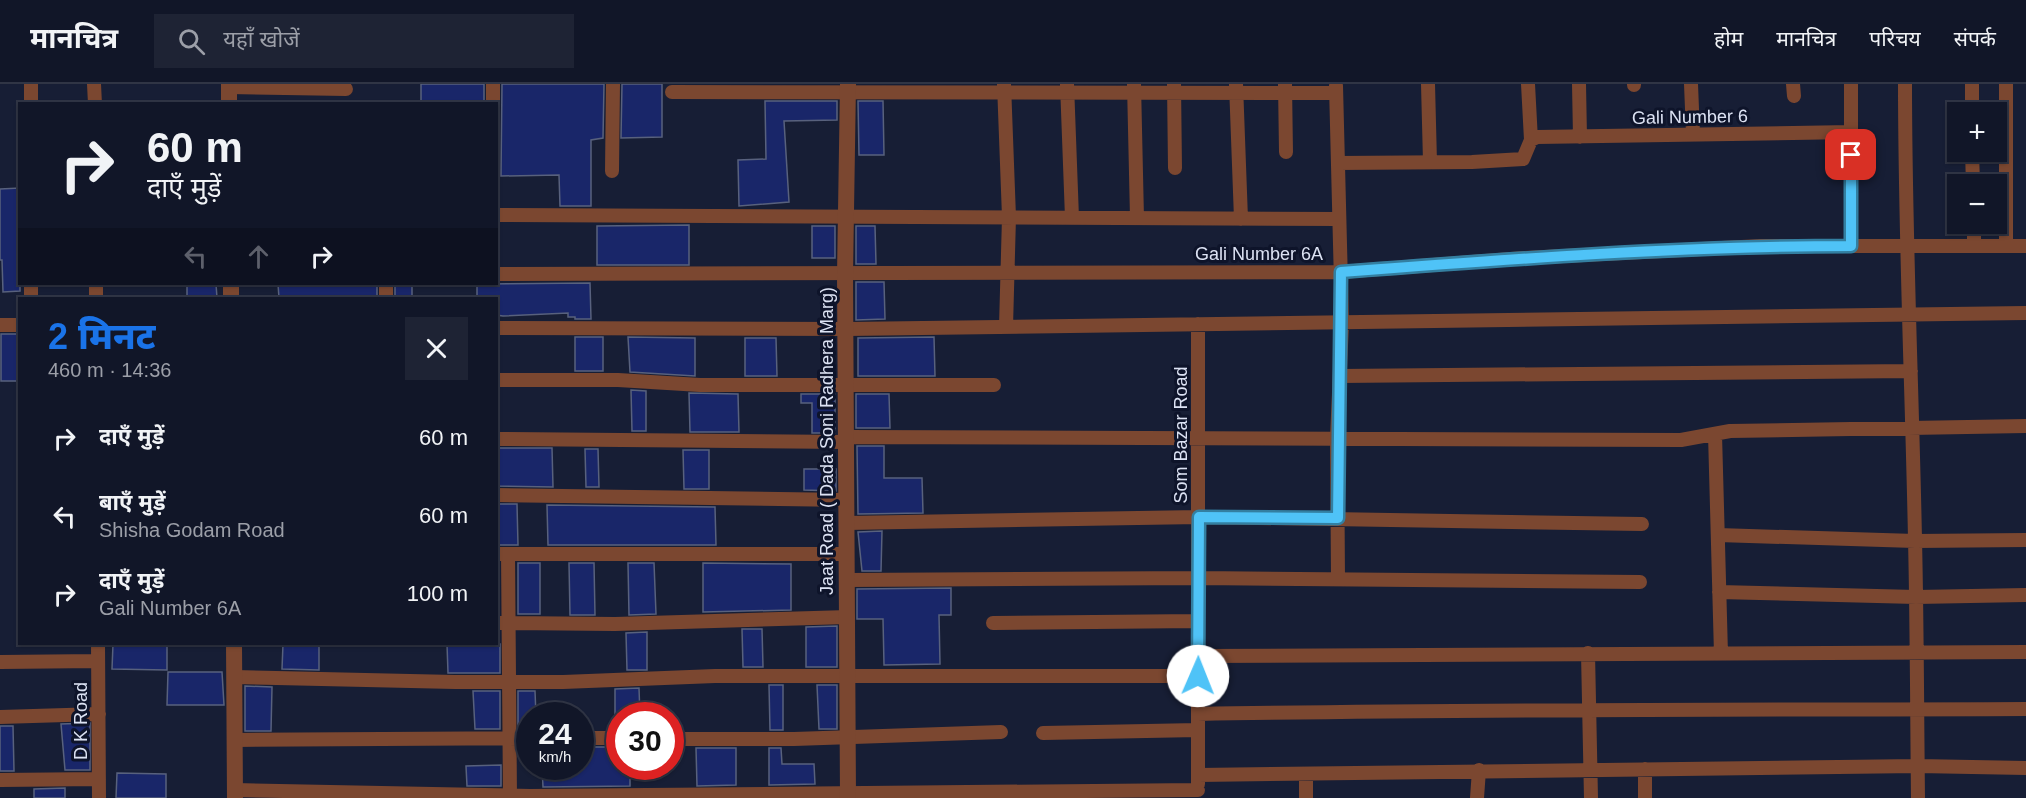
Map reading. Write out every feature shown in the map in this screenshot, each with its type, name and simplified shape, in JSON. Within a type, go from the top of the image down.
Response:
[{"type":"street","points":[[31,84],[31,102]]},
{"type":"street","points":[[94,84],[95,102]]},
{"type":"street","points":[[493,84],[493,102]]},
{"type":"street","points":[[612,171],[613,84]]},
{"type":"street","points":[[1428,84],[1430,162]]},
{"type":"street","points":[[1338,163],[1518,160],[1527,155],[1531,140],[1528,84]]},
{"type":"street","points":[[1579,84],[1580,137]]},
{"type":"street","points":[[1691,84],[1693,134]]},
{"type":"street","points":[[1851,84],[1851,246]]},
{"type":"street","points":[[1905,84],[1905,246],[1910,315],[1918,798]]},
{"type":"street","points":[[1972,84],[1972,102]]},
{"type":"street","points":[[2006,84],[2006,246]]},
{"type":"street","points":[[1004,87],[1009,217],[1006,327]]},
{"type":"street","points":[[672,92],[1004,87],[1336,88],[1342,323],[1337,438],[1338,578]]},
{"type":"street","points":[[1067,87],[1072,218]]},
{"type":"street","name":"Jaat Road ( Dada Soni Radhera Marg)","points":[[848,88],[846,275],[848,796]]},
{"type":"street","points":[[1134,88],[1137,218]]},
{"type":"street","points":[[1174,88],[1175,168]]},
{"type":"street","points":[[1236,88],[1241,219]]},
{"type":"street","points":[[1285,88],[1286,152]]},
{"type":"street","points":[[229,91],[346,92]]},
{"type":"street","name":"Gali Number 6","points":[[1531,140],[1537,137],[1851,132]]},
{"type":"street","points":[[498,215],[734,215],[847,219],[1009,217],[1339,219]]},
{"type":"street","points":[[1974,234],[1974,246]]},
{"type":"street","name":"Gali Number 6A","points":[[498,274],[846,275],[1341,272],[1524,258],[1761,246],[1905,246]]},
{"type":"street","points":[[1905,246],[2026,246]]},
{"type":"street","points":[[498,328],[847,329],[2026,313]]},
{"type":"street","name":"Som Bazar Road","points":[[1198,324],[1198,794]]},
{"type":"street","points":[[0,325],[18,325]]},
{"type":"street","points":[[1340,376],[1911,371]]},
{"type":"street","points":[[498,380],[618,380],[700,385],[994,385]]},
{"type":"street","points":[[498,439],[1198,436],[1681,440],[1730,431],[2026,426]]},
{"type":"street","points":[[1715,434],[1721,654]]},
{"type":"street","points":[[498,495],[847,500]]},
{"type":"street","points":[[847,523],[1199,517],[1642,524]]},
{"type":"street","points":[[1718,535],[1915,541],[2026,540]]},
{"type":"street","points":[[510,797],[509,682],[503,623],[502,554],[848,554]]},
{"type":"street","points":[[848,580],[1338,578],[1640,582]]},
{"type":"street","points":[[1719,592],[1916,597],[2026,595]]},
{"type":"street","points":[[503,623],[615,624],[848,616]]},
{"type":"street","points":[[993,623],[1198,621]]},
{"type":"street","name":"D K Road","points":[[98,645],[99,798]]},
{"type":"street","points":[[234,645],[235,794],[510,797],[1198,794]]},
{"type":"street","points":[[1198,656],[2026,652]]},
{"type":"street","points":[[1588,653],[1591,798]]},
{"type":"street","points":[[0,662],[98,661]]},
{"type":"street","points":[[234,677],[509,682],[715,676],[848,678],[1198,676]]},
{"type":"street","points":[[1198,714],[1427,710],[1484,712],[1589,708],[2026,710]]},
{"type":"street","points":[[0,717],[99,714]]},
{"type":"street","points":[[1043,733],[1198,730]]},
{"type":"street","points":[[684,739],[1001,732]]},
{"type":"street","points":[[235,740],[516,738]]},
{"type":"street","points":[[1198,775],[1918,766],[2026,768]]},
{"type":"street","points":[[1645,769],[1645,798]]},
{"type":"street","points":[[1478,798],[1479,770]]},
{"type":"street","points":[[1306,774],[1306,798]]},
{"type":"street","points":[[0,780],[99,779]]},
{"type":"building","points":[[421,84],[484,84],[484,102],[421,102]]},
{"type":"building","points":[[502,84],[604,84],[603,138],[591,140],[591,206],[560,206],[559,175],[501,176]]},
{"type":"building","points":[[622,84],[662,84],[662,137],[621,138]]},
{"type":"building","points":[[765,101],[837,101],[837,120],[784,121],[789,202],[739,206],[738,160],[766,159]]},
{"type":"building","points":[[858,101],[883,101],[884,155],[859,155]]},
{"type":"building","points":[[18,188],[18,285],[20,285],[20,291],[3,292],[2,260],[0,260],[0,189]]},
{"type":"building","points":[[689,225],[689,265],[597,265],[597,226]]},
{"type":"building","points":[[812,226],[835,226],[835,258],[812,258]]},
{"type":"building","points":[[856,226],[875,226],[876,264],[856,264]]},
{"type":"building","points":[[856,282],[884,282],[885,319],[856,320]]},
{"type":"building","points":[[590,283],[591,319],[575,319],[575,317],[568,317],[568,313],[498,315],[498,297],[477,297],[477,285]]},
{"type":"building","points":[[187,285],[216,285],[217,297],[187,297]]},
{"type":"building","points":[[278,285],[377,285],[377,297],[279,297]]},
{"type":"building","points":[[395,285],[412,285],[412,297],[395,297]]},
{"type":"building","points":[[1,334],[18,334],[18,381],[1,381]]},
{"type":"building","points":[[575,337],[603,337],[603,371],[575,371]]},
{"type":"building","points":[[628,337],[695,338],[695,376],[630,372]]},
{"type":"building","points":[[934,337],[935,376],[858,376],[858,338]]},
{"type":"building","points":[[745,338],[776,338],[777,376],[745,376]]},
{"type":"building","points":[[631,390],[646,391],[646,431],[632,431]]},
{"type":"building","points":[[689,393],[738,394],[739,432],[690,432]]},
{"type":"building","points":[[801,394],[835,394],[835,433],[812,433],[812,403],[801,403]]},
{"type":"building","points":[[856,394],[889,394],[890,428],[856,428]]},
{"type":"building","points":[[857,446],[884,446],[884,478],[922,478],[923,513],[858,514]]},
{"type":"building","points":[[498,448],[552,448],[553,487],[498,486]]},
{"type":"building","points":[[585,449],[598,449],[599,487],[586,487]]},
{"type":"building","points":[[683,450],[709,450],[709,489],[684,489]]},
{"type":"building","points":[[804,469],[836,469],[836,491],[804,490]]},
{"type":"building","points":[[498,504],[517,504],[518,545],[498,545]]},
{"type":"building","points":[[547,505],[715,507],[716,545],[548,545]]},
{"type":"building","points":[[882,531],[881,571],[862,571],[858,532]]},
{"type":"building","points":[[518,563],[540,563],[540,614],[518,614]]},
{"type":"building","points":[[569,563],[594,563],[595,615],[570,615]]},
{"type":"building","points":[[628,563],[654,563],[656,614],[629,615]]},
{"type":"building","points":[[703,563],[791,564],[791,610],[703,612]]},
{"type":"building","points":[[951,588],[951,615],[939,615],[940,664],[884,665],[883,619],[857,619],[857,589]]},
{"type":"building","points":[[837,626],[837,667],[806,667],[806,627]]},
{"type":"building","points":[[742,629],[762,629],[763,667],[743,667]]},
{"type":"building","points":[[647,632],[647,670],[627,670],[626,633]]},
{"type":"building","points":[[500,644],[500,673],[448,673],[447,645]]},
{"type":"building","points":[[113,645],[167,645],[167,670],[112,669]]},
{"type":"building","points":[[283,645],[319,645],[319,670],[282,669]]},
{"type":"building","points":[[168,672],[222,672],[224,705],[167,705]]},
{"type":"building","points":[[769,685],[783,685],[783,730],[770,730]]},
{"type":"building","points":[[817,685],[837,685],[837,729],[819,729]]},
{"type":"building","points":[[245,686],[272,687],[271,731],[245,731]]},
{"type":"building","points":[[639,688],[640,702],[615,702],[615,689]]},
{"type":"building","points":[[473,691],[500,691],[500,729],[475,729]]},
{"type":"building","points":[[518,691],[535,691],[535,702],[518,702]]},
{"type":"building","points":[[90,723],[90,770],[65,770],[61,724]]},
{"type":"building","points":[[0,726],[13,726],[14,771],[0,771]]},
{"type":"building","points":[[594,747],[606,747],[606,780],[630,780],[630,786],[543,787],[543,780],[594,780]]},
{"type":"building","points":[[696,748],[736,748],[736,785],[697,786]]},
{"type":"building","points":[[769,748],[781,748],[782,764],[814,764],[815,784],[769,785]]},
{"type":"building","points":[[501,765],[501,786],[467,786],[466,766]]},
{"type":"building","points":[[117,773],[166,774],[166,798],[116,798]]},
{"type":"building","points":[[65,788],[65,798],[34,798],[34,789]]},
{"type":"route","points":[[1198,676],[1199,517],[1338,518],[1337,438],[1342,323],[1341,272],[1524,258],[1761,246],[1851,246],[1851,155]]}]
